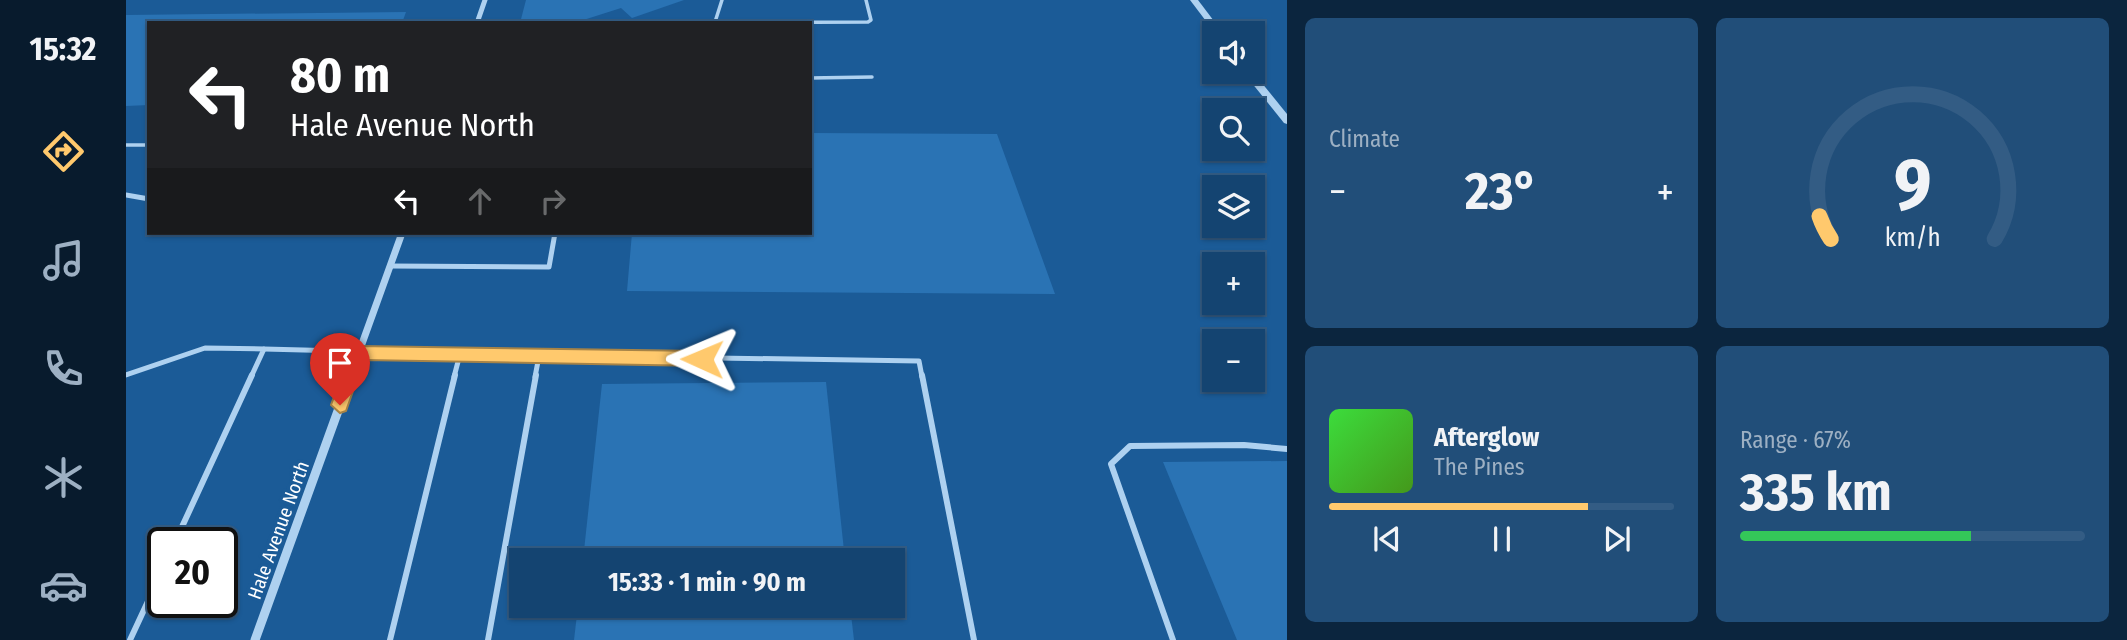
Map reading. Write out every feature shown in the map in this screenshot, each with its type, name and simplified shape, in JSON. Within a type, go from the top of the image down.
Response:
[{"type":"street","points":[[478,21],[485,0]]},
{"type":"street","points":[[1194,0],[1210,21]]},
{"type":"street","points":[[1258,84],[1287,121]]},
{"type":"street","name":"Hale Avenue North","points":[[255,640],[401,235]]},
{"type":"lane","points":[[715,21],[722,0]]},
{"type":"lane","points":[[812,22],[868,22],[871,20],[866,0]]},
{"type":"lane","points":[[812,78],[872,77]]},
{"type":"lane","points":[[126,145],[147,145]]},
{"type":"lane","points":[[126,195],[147,199]]},
{"type":"lane","points":[[390,266],[549,267],[555,235]]},
{"type":"lane","points":[[126,374],[205,348],[919,362],[974,640]]},
{"type":"lane","points":[[182,527],[264,349]]},
{"type":"lane","points":[[390,640],[460,354]]},
{"type":"lane","points":[[488,640],[539,356]]},
{"type":"lane","points":[[1173,640],[1111,464],[1130,446],[1244,445],[1287,449]]},
{"type":"lane","points":[[130,640],[147,603]]},
{"type":"building","points":[[526,0],[684,0],[632,18],[621,8],[580,21],[521,21]]},
{"type":"building","points":[[406,12],[403,21],[147,21],[147,105],[126,106],[126,15]]},
{"type":"building","points":[[812,133],[997,134],[1055,294],[627,291],[632,235],[812,235]]},
{"type":"building","points":[[826,382],[844,548],[584,548],[602,384]]},
{"type":"building","points":[[1287,461],[1287,640],[1237,640],[1163,462]]},
{"type":"building","points":[[577,618],[851,618],[854,640],[574,640]]},
{"type":"route","points":[[340,405],[358,353],[702,359]]}]
